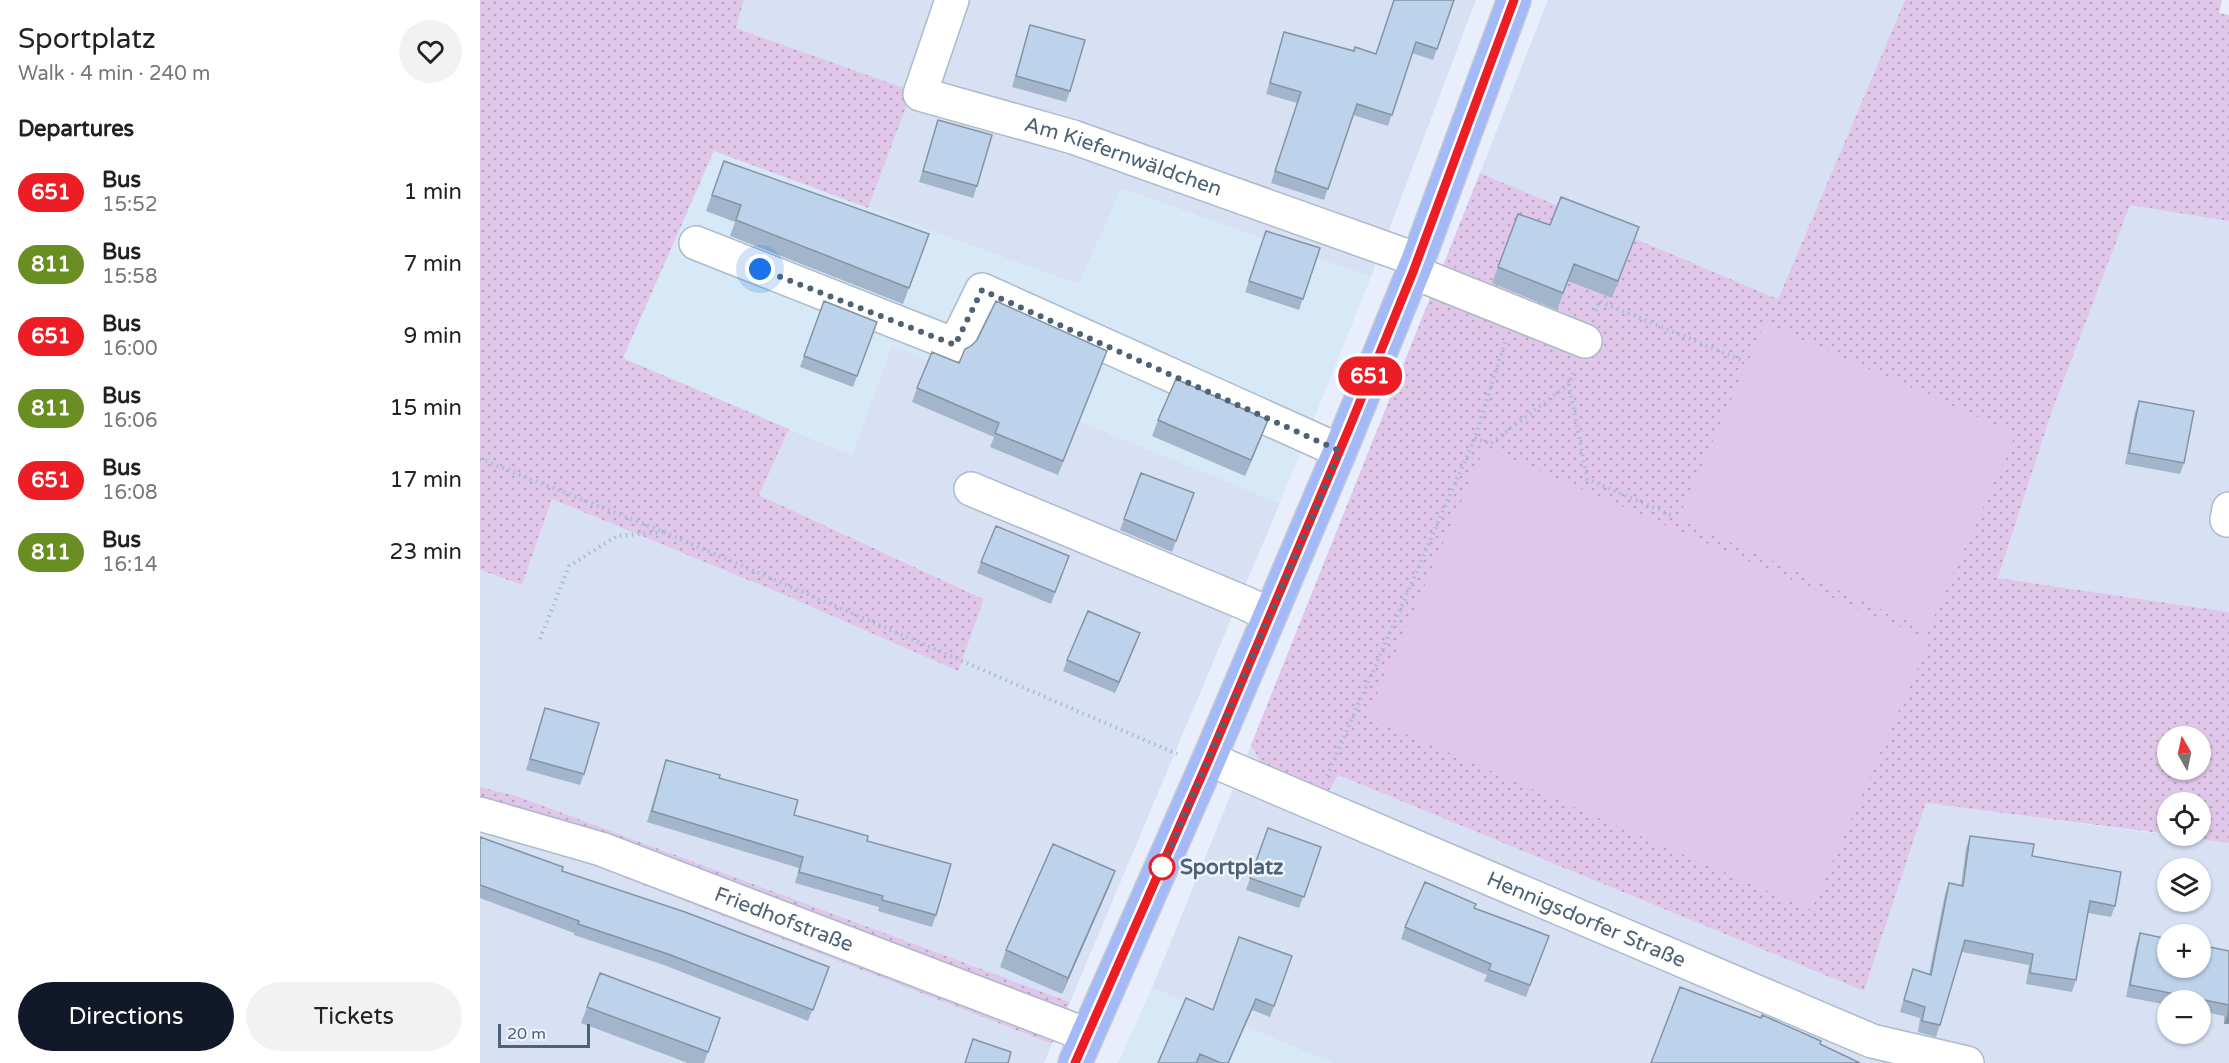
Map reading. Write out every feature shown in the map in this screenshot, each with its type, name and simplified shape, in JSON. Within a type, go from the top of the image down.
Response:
[{"type":"main road","points":[[1081,1049],[1207,763],[1340,451],[1415,266],[1514,0]]},
{"type":"street","name":"Am Kiefernwäldchen","points":[[952,0],[920,94],[1073,137],[1415,266]]},
{"type":"street","points":[[696,243],[955,345],[982,290],[1340,451]]},
{"type":"street","points":[[1415,266],[1514,313],[1585,341]]},
{"type":"street","points":[[971,489],[1270,615]]},
{"type":"street","points":[[2229,509],[2226,520],[2229,520]]},
{"type":"street","name":"Hennigsdorfer Straße","points":[[1207,763],[1314,804],[1872,1041],[1967,1063]]},
{"type":"street","name":"Friedhofstraße","points":[[480,814],[601,849],[1081,1049]]},
{"type":"path","points":[[1314,804],[1475,438],[1514,313]]},
{"type":"path","points":[[1569,384],[1587,479],[1671,515]]},
{"type":"path","points":[[480,459],[664,532],[1207,763]]},
{"type":"path","points":[[540,639],[569,566],[616,536],[664,532]]},
{"type":"shaded area","points":[[480,0],[744,0],[736,28],[912,91],[868,208],[714,151],[623,358],[789,429],[759,495],[984,599],[958,671],[787,596],[552,499],[522,585],[480,570]]},
{"type":"shaded area","points":[[744,0],[1476,0],[1371,277],[1122,189],[1079,285],[868,208],[911,91],[736,28]]},
{"type":"shaded area","points":[[1548,0],[1905,0],[1778,299],[1480,173]]},
{"type":"shaded area","points":[[1905,0],[2222,0],[2219,13],[2229,15],[2229,221],[2130,205],[2051,414],[1998,578],[2229,612],[2229,843],[2211,841],[2211,792],[2157,792],[2157,833],[1926,803],[1864,991],[1338,775],[1329,791],[1261,763],[1251,745],[1480,173],[1778,299]]},
{"type":"shaded area","points":[[714,151],[1078,285],[1121,189],[1371,277],[1280,503],[892,345],[852,455],[622,358]]},
{"type":"shaded area","points":[[2130,204],[2229,221],[2229,612],[1998,578],[2051,414]]},
{"type":"shaded area","points":[[1765,323],[2016,434],[1928,630],[1678,519]]},
{"type":"shaded area","points":[[892,345],[1280,503],[1070,1002],[517,796],[480,787],[480,570],[522,585],[552,499],[787,596],[958,670],[983,598],[759,495],[789,429],[852,455]]},
{"type":"shaded area","points":[[1485,447],[1930,640],[1811,910],[1367,717]]},
{"type":"shaded area","points":[[1251,745],[1261,763],[1329,791],[1338,775],[1864,991],[1926,803],[2157,833],[2157,846],[2211,846],[2211,841],[2229,843],[2229,1063],[1333,1063],[1152,988]]},
{"type":"shaded area","points":[[480,787],[517,796],[1070,1002],[1052,1044],[507,832],[480,825]]},
{"type":"shaded area","points":[[480,825],[507,832],[1052,1044],[1044,1063],[480,1063]]},
{"type":"shaded area","points":[[1152,988],[1333,1063],[1118,1063]]},
{"type":"building","points":[[1394,0],[1454,0],[1437,49],[1416,42],[1392,115],[1357,104],[1328,189],[1275,171],[1301,92],[1270,83],[1284,32],[1354,51],[1355,47],[1376,54]]},
{"type":"building","points":[[1030,25],[1085,40],[1070,91],[1016,76]]},
{"type":"building","points":[[938,120],[992,135],[977,186],[923,171]]},
{"type":"building","points":[[724,161],[929,234],[909,288],[736,220],[741,205],[712,195]]},
{"type":"building","points":[[1561,197],[1639,227],[1618,281],[1574,264],[1563,293],[1498,267],[1518,214],[1550,225]]},
{"type":"building","points":[[1266,231],[1320,248],[1303,299],[1249,281]]},
{"type":"building","points":[[824,301],[877,322],[857,376],[804,356]]},
{"type":"building","points":[[996,301],[1107,351],[1063,461],[995,433],[999,423],[917,388],[932,352],[959,363],[965,349],[977,340]]},
{"type":"building","points":[[1176,379],[1268,420],[1251,460],[1158,420]]},
{"type":"building","points":[[2139,401],[2194,411],[2184,463],[2129,453]]},
{"type":"building","points":[[1141,473],[1194,493],[1176,541],[1124,519]]},
{"type":"building","points":[[996,526],[1069,556],[1055,592],[981,562]]},
{"type":"building","points":[[1088,611],[1140,633],[1119,682],[1067,660]]},
{"type":"building","points":[[545,708],[599,723],[584,774],[530,759]]},
{"type":"building","points":[[666,760],[720,775],[719,778],[798,800],[794,815],[868,836],[867,841],[951,864],[936,915],[882,900],[883,896],[799,872],[803,857],[652,811]]},
{"type":"building","points":[[1268,828],[1321,847],[1304,897],[1250,878]]},
{"type":"building","points":[[1970,836],[2034,844],[2032,856],[2121,872],[2115,906],[2090,901],[2076,980],[2030,973],[2033,954],[1965,940],[1940,1025],[1922,1021],[1925,1007],[1904,1000],[1913,969],[1931,975],[1949,883],[1963,886]]},
{"type":"building","points":[[480,837],[563,867],[562,871],[685,912],[829,967],[813,1010],[668,954],[578,924],[579,921],[480,885]]},
{"type":"building","points":[[1053,844],[1115,871],[1068,978],[1006,950]]},
{"type":"building","points":[[1425,882],[1476,904],[1474,908],[1549,936],[1530,985],[1489,970],[1491,964],[1405,927]]},
{"type":"building","points":[[2140,933],[2157,937],[2157,978],[2211,978],[2211,947],[2229,951],[2229,1005],[2211,1001],[2211,990],[2157,990],[2130,985]]},
{"type":"building","points":[[1239,937],[1292,956],[1274,1006],[1256,999],[1228,1063],[1221,1063],[1200,1054],[1196,1063],[1158,1063],[1186,998],[1213,1010]]},
{"type":"building","points":[[600,973],[720,1018],[708,1052],[587,1007]]},
{"type":"building","points":[[1680,987],[1761,1018],[1762,1015],[1821,1041],[1820,1044],[1860,1063],[1651,1063]]},
{"type":"building","points":[[973,1039],[1011,1052],[1008,1063],[965,1063]]},
{"type":"bus line","name":"651","points":[[1075,1063],[1209,759],[1348,431],[1413,272],[1514,0]]},
{"type":"place","name":"Sportplatz","points":[[1162,867]]},
{"type":"route","points":[[760,269],[955,345],[982,290],[1340,451],[1162,867]]}]
